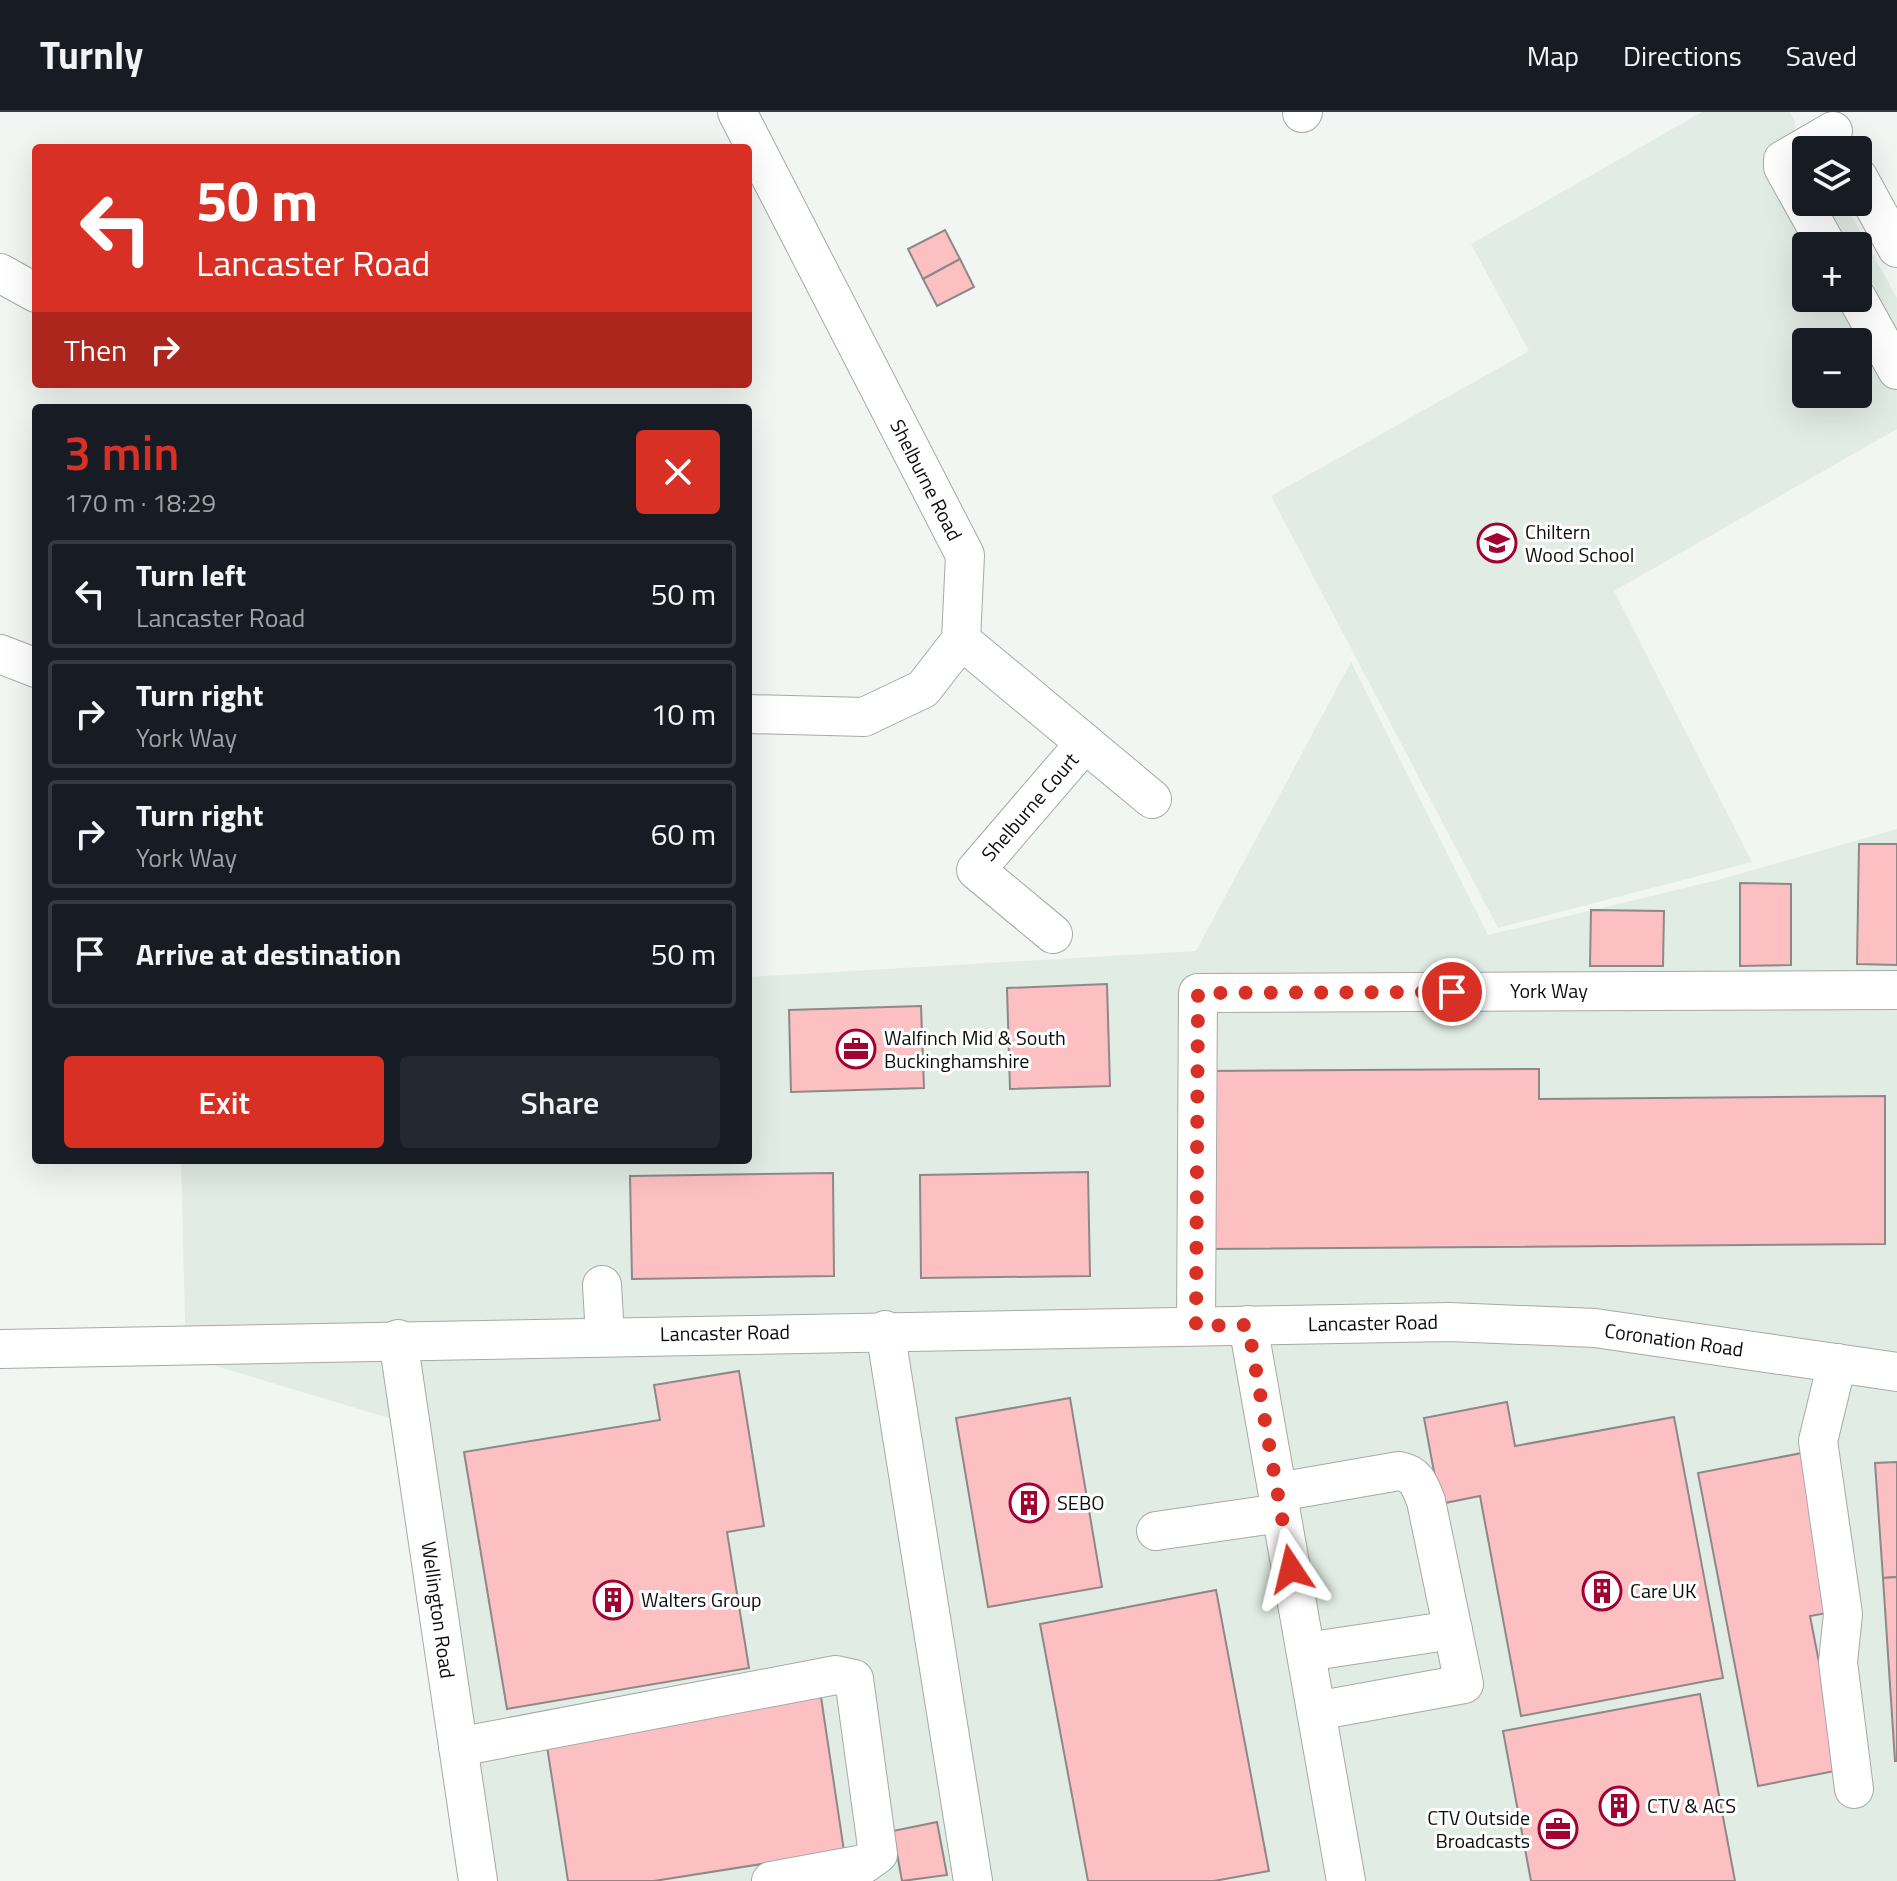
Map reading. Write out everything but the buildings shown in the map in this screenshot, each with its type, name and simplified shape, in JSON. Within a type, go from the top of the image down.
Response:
[{"type":"street","name":"Shelburne Road","points":[[737,112],[965,555],[961,640]]},
{"type":"street","points":[[1819,232],[1783,167],[1783,160],[1833,131]]},
{"type":"street","points":[[1872,202],[1897,248]]},
{"type":"street","points":[[0,273],[32,291]]},
{"type":"street","points":[[1865,312],[1897,370]]},
{"type":"street","points":[[752,714],[864,717],[923,689],[961,640]]},
{"type":"street","name":"Shelburne Court","points":[[961,640],[1152,799]]},
{"type":"street","points":[[0,654],[32,666]]},
{"type":"street","name":"Shelburne Court","points":[[1053,934],[976,870],[1085,743]]},
{"type":"street","name":"York Way","points":[[1196,1326],[1198,993],[1897,990]]},
{"type":"street","points":[[602,1285],[605,1336]]},
{"type":"street","name":"Lancaster Road","points":[[0,1349],[398,1339],[1450,1322]]},
{"type":"street","name":"Coronation Road","points":[[1450,1322],[1595,1328],[1897,1372]]},
{"type":"street","points":[[1248,1325],[1346,1881]]},
{"type":"street","points":[[885,1330],[973,1881]]},
{"type":"street","name":"Wellington Road","points":[[398,1339],[478,1881]]},
{"type":"street","points":[[1837,1363],[1818,1441],[1843,1614],[1838,1662],[1854,1789]]},
{"type":"street","points":[[1156,1531],[1399,1471],[1410,1473],[1419,1482],[1426,1501],[1464,1684],[1316,1711]]},
{"type":"street","points":[[1306,1652],[1453,1630]]},
{"type":"street","points":[[458,1747],[836,1675],[854,1679],[878,1854],[864,1864],[771,1881]]},
{"type":"shaded area","name":"Chiltern Wood School","points":[[1702,112],[1790,112],[1795,122],[1795,136],[1792,136],[1792,216],[1852,216],[1861,232],[1792,232],[1792,312],[1872,312],[1872,253],[1897,298],[1897,429],[1614,591],[1752,862],[1498,928],[1271,496],[1529,351],[1471,244]]},
{"type":"shaded area","points":[[1351,662],[1488,935],[1718,880],[1897,829],[1897,1881],[466,1881],[399,1421],[186,1357],[181,1164],[752,1164],[752,977],[1196,951]]},
{"type":"place","name":"Chiltern Wood School","points":[[1497,543]]},
{"type":"place","name":"Walfinch Mid & South Buckinghamshire","points":[[856,1049]]},
{"type":"place","name":"SEBO","points":[[1029,1503]]},
{"type":"place","name":"Care UK","points":[[1602,1591]]},
{"type":"place","name":"Walters Group","points":[[613,1600]]},
{"type":"place","name":"CTV & ACS","points":[[1619,1806]]},
{"type":"place","name":"CTV Outside Broadcasts","points":[[1558,1829]]},
{"type":"route","points":[[1291,1569],[1248,1325],[1196,1326],[1198,993],[1452,992]]}]
